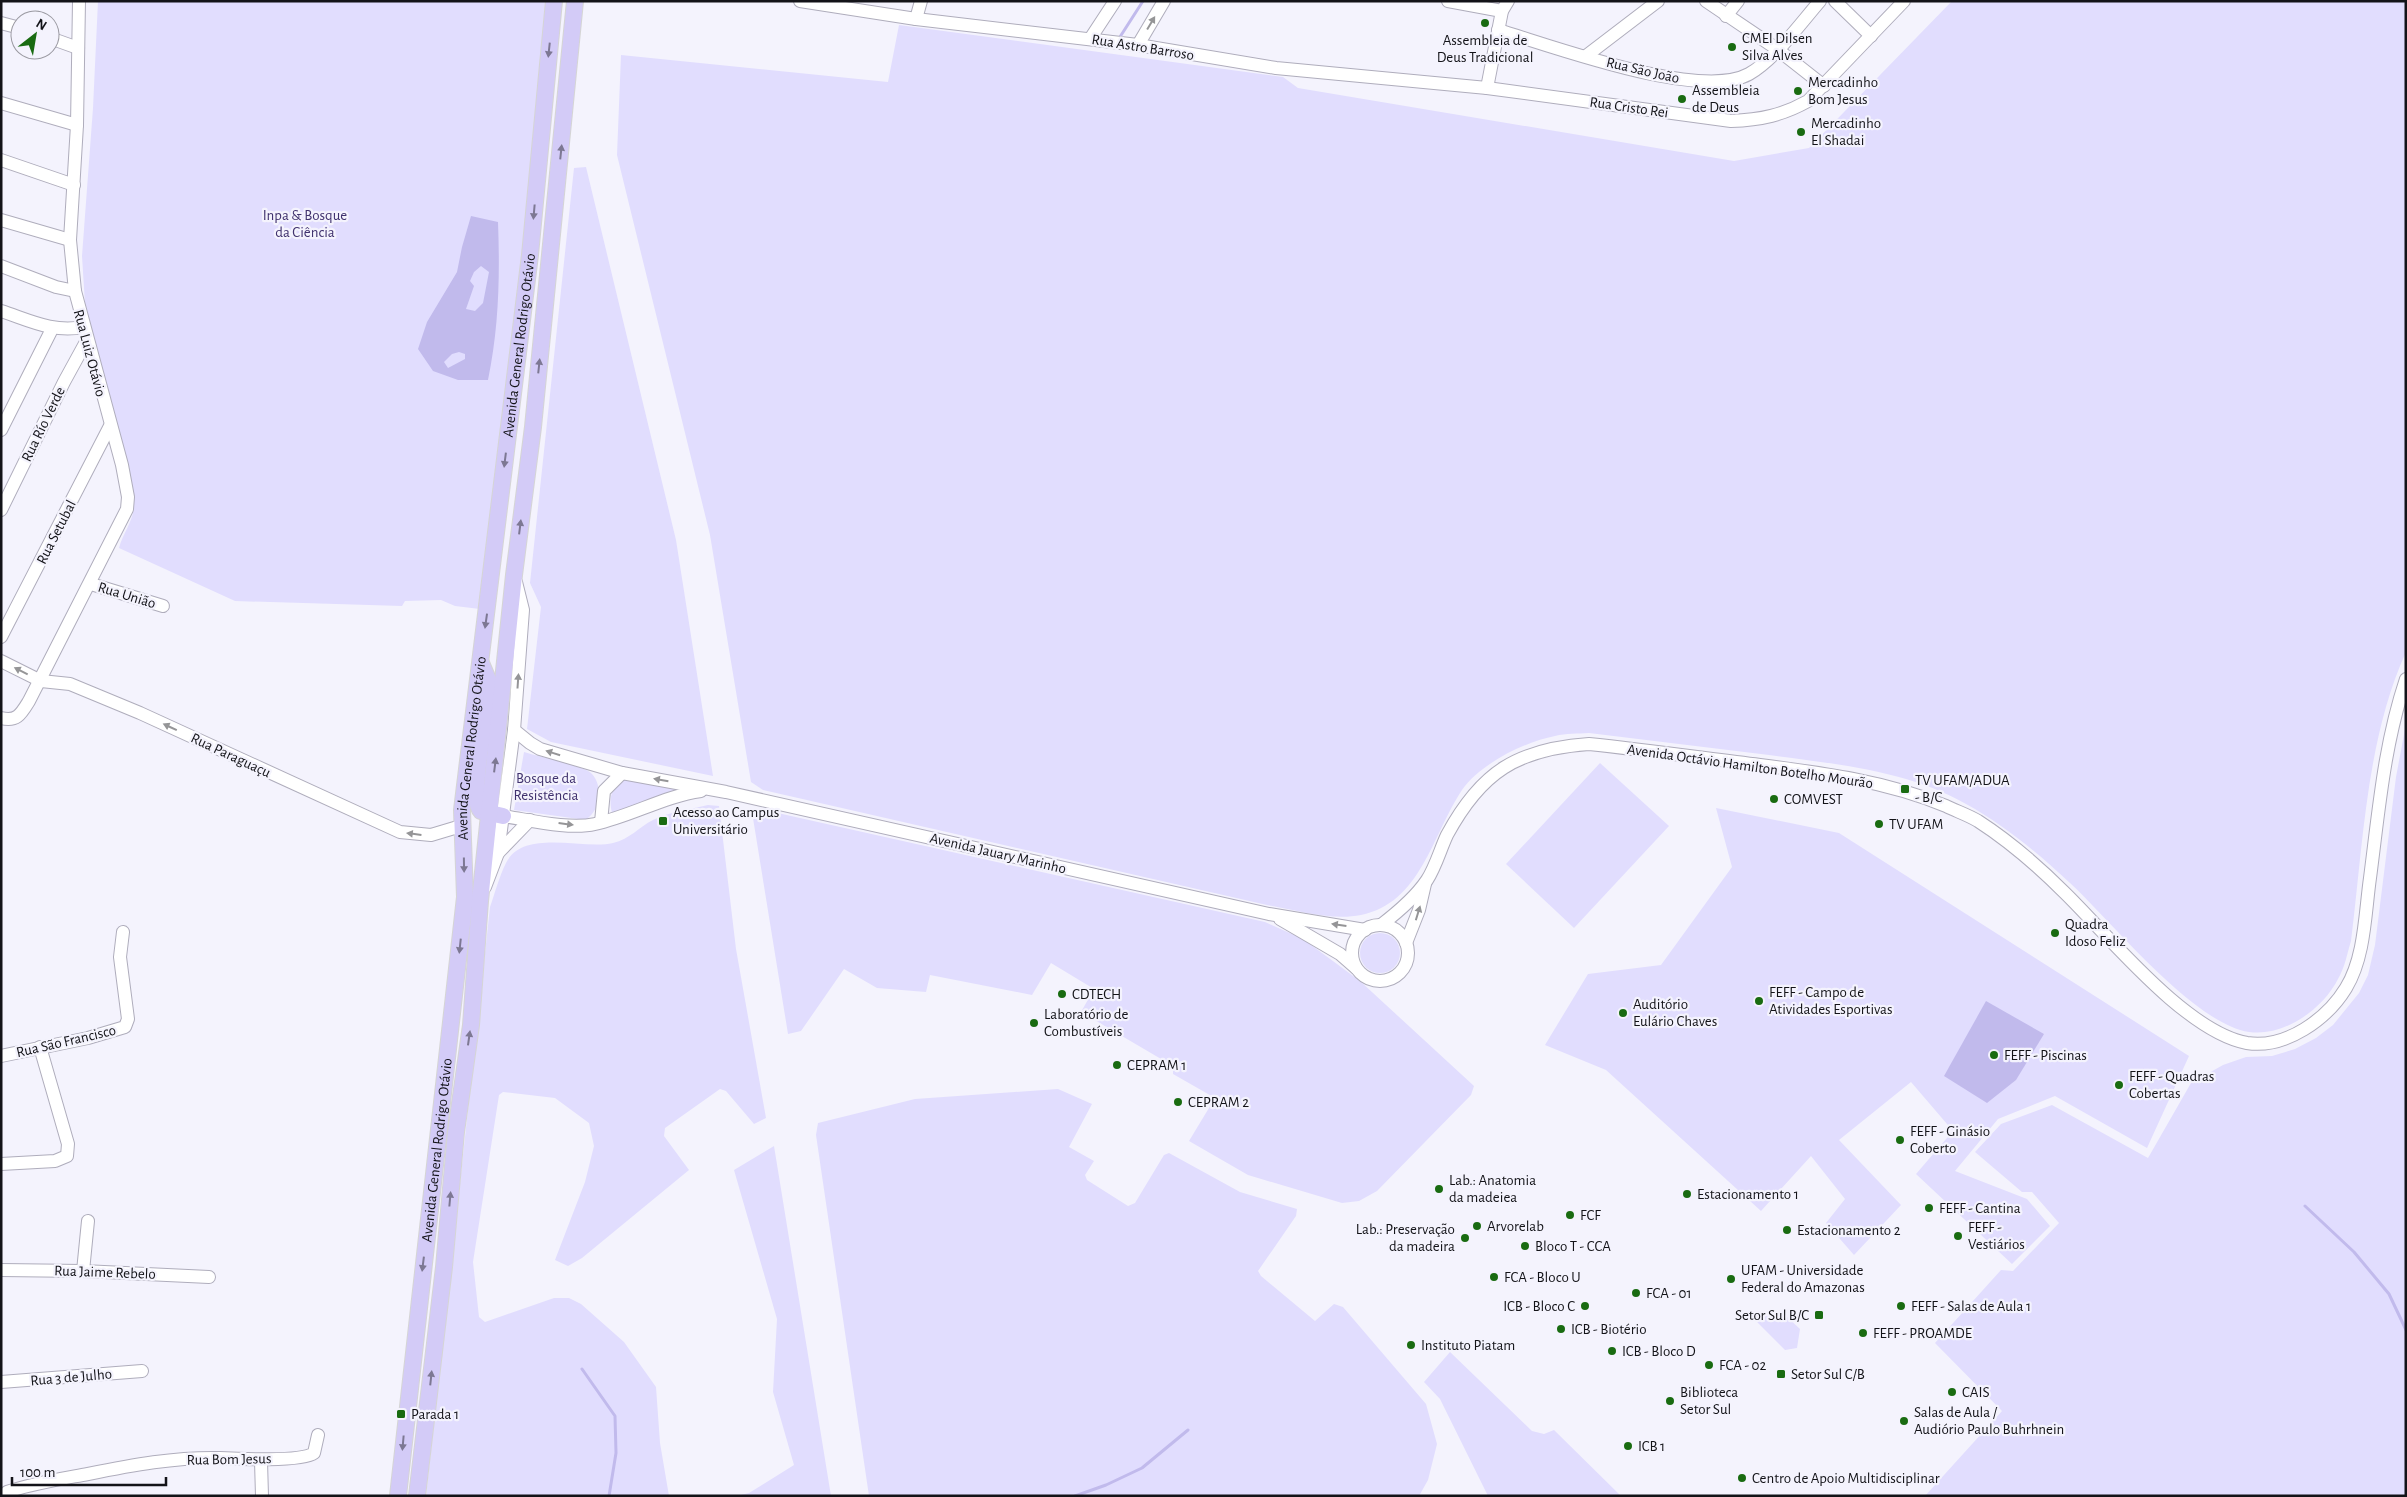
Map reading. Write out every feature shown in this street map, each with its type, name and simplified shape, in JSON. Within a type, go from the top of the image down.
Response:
[{"type":"main road","name":"Avenida General Rodrigo Otávio","points":[[398,1496],[465,897],[461,826],[530,255],[554,1]]},
{"type":"main road","name":"Avenida General Rodrigo Otávio","points":[[417,1496],[444,1267],[456,1132],[471,1025],[480,901],[496,815],[514,576],[534,418],[575,1]]},
{"type":"main road","points":[[480,660],[489,682],[489,692],[478,768],[476,803],[481,811],[496,815]]},
{"type":"street","name":"Rua Luiz Otávio","points":[[1,718],[10,720],[18,718],[41,681],[127,509],[127,489],[86,340],[75,291],[70,240],[77,125],[79,1]]},
{"type":"street","name":"Rua Astro Barroso","points":[[800,1],[916,19],[1138,45],[1276,68],[1487,88]]},
{"type":"street","points":[[916,19],[921,1]]},
{"type":"street","points":[[1090,39],[1115,1]]},
{"type":"street","points":[[1138,45],[1164,1]]},
{"type":"street","points":[[1448,1],[1505,6],[1498,30],[1487,88]]},
{"type":"street","points":[[1586,56],[1658,1]]},
{"type":"street","points":[[1706,1],[1777,49],[1824,86]]},
{"type":"street","points":[[1726,16],[1738,1]]},
{"type":"street","name":"Rua São João","points":[[1498,30],[1658,76],[1709,82],[1732,80],[1749,74],[1777,49],[1820,1]]},
{"type":"street","points":[[1835,1],[1871,36]]},
{"type":"street","name":"Rua Cristo Rei","points":[[1487,88],[1732,121],[1755,120],[1790,111],[1808,101],[1904,1]]},
{"type":"street","points":[[60,42],[78,48]]},
{"type":"street","points":[[1,103],[77,125]]},
{"type":"street","points":[[1,160],[74,185]]},
{"type":"street","points":[[1,220],[70,240]]},
{"type":"street","points":[[1,266],[56,287],[75,291]]},
{"type":"street","points":[[1,311],[52,329],[69,330],[83,327]]},
{"type":"street","points":[[1,430],[52,329]]},
{"type":"street","name":"Rua Río Verde","points":[[1,510],[86,340]]},
{"type":"street","name":"Rua Setubal","points":[[1,637],[110,426]]},
{"type":"street","name":"Avenida General Rodrigo Otávio","points":[[480,901],[498,853],[496,815],[514,730],[523,610],[514,576]]},
{"type":"street","name":"Rua União","points":[[91,584],[163,606]]},
{"type":"street","name":"Rua Paraguaçu","points":[[1,661],[41,681],[70,684],[114,702],[400,832],[431,835],[461,826]]},
{"type":"street","name":"Avenida Octávio Hamilton Botelho Mourão","points":[[1381,925],[1399,911],[1426,881],[1438,861],[1446,837],[1470,797],[1502,769],[1527,755],[1557,746],[1589,744],[1780,768],[1878,783],[1918,794],[1976,819],[2013,847],[2063,890],[2179,1005],[2208,1026],[2227,1036],[2248,1043],[2270,1042],[2289,1036],[2324,1015],[2347,986],[2354,970],[2361,943],[2382,775],[2392,721],[2406,679]]},
{"type":"street","name":"Avenida Jauary Marinho","points":[[514,730],[540,749],[622,773],[726,792],[1269,914],[1365,930]]},
{"type":"street","points":[[597,766],[604,791],[601,822]]},
{"type":"street","points":[[604,791],[622,773]]},
{"type":"street","name":"Avenida Jauary Marinho","points":[[496,815],[575,825],[601,822],[635,813],[687,793],[726,792]]},
{"type":"street","points":[[498,853],[530,820]]},
{"type":"street","name":"Avenida Octávio Hamilton Botelho Mourão","points":[[1406,944],[1419,910],[1426,881]]},
{"type":"street","name":"Avenida Jauary Marinho","points":[[1269,914],[1319,941],[1356,968]]},
{"type":"street","points":[[1381,925],[1396,930],[1406,944],[1408,952],[1406,965],[1396,976],[1388,980],[1370,979],[1356,968],[1352,952],[1358,935],[1365,930],[1381,925]]},
{"type":"street","name":"Rua São Francisco","points":[[1,1056],[88,1038],[125,1027],[128,1019],[120,957],[123,932]]},
{"type":"street","points":[[1,1164],[40,1162],[63,1158],[68,1151],[40,1047]]},
{"type":"street","points":[[83,1271],[88,1220]]},
{"type":"street","name":"Rua Jaime Rebelo","points":[[1,1270],[83,1271],[209,1277]]},
{"type":"street","name":"Rua 3 de Julho","points":[[1,1382],[142,1371]]},
{"type":"street","name":"Rua Bom Jesus","points":[[7,1492],[30,1484],[151,1462],[218,1458],[261,1461],[311,1455],[318,1435]]},
{"type":"street","points":[[261,1461],[262,1496]]},
{"type":"green space","name":"Inpa & Bosque da Ciência","points":[[98,1],[547,1],[526,231],[480,609],[455,606],[441,600],[405,601],[402,606],[235,601],[119,548],[134,511],[134,505],[85,304],[82,256],[93,108]]},
{"type":"green space","points":[[1952,1],[2406,1],[2406,652],[2382,721],[2374,757],[2363,831],[2351,941],[2346,960],[2340,974],[2323,1001],[2301,1019],[2276,1030],[2262,1032],[2249,1032],[2227,1025],[2179,992],[2058,872],[2033,850],[1994,821],[1966,804],[1919,783],[1844,765],[1589,733],[1563,734],[1543,739],[1517,749],[1491,763],[1470,780],[1452,808],[1423,865],[1398,897],[1381,908],[1361,915],[1338,917],[1267,905],[763,790],[751,782],[710,535],[617,155],[621,55],[888,82],[899,25],[1283,77],[1298,88],[1734,161],[1809,148]]},
{"type":"green space","points":[[586,167],[676,540],[713,776],[551,742],[527,729],[541,607],[530,583],[574,168]]},
{"type":"green space","points":[[2406,724],[2406,1496],[1925,1496],[2002,1411],[1935,1343],[2001,1270],[2013,1271],[2059,1223],[2032,1192],[2022,1192],[1975,1152],[2001,1124],[2052,1105],[2148,1158],[2191,1083],[2223,1065],[2246,1057],[2272,1056],[2295,1049],[2316,1038],[2333,1025],[2359,993],[2368,975],[2375,945],[2396,777]]},
{"type":"green space","name":"Bosque da Resistência","points":[[524,752],[582,768],[591,773],[596,781],[599,794],[594,812],[586,820],[514,810]]},
{"type":"green space","points":[[1600,763],[1669,826],[1574,928],[1506,864]]},
{"type":"green space","name":"Bosque da Resistência","points":[[627,776],[681,788],[681,792],[619,814],[612,813],[612,792],[618,783]]},
{"type":"green space","points":[[708,805],[719,806],[736,949],[766,1118],[754,1124],[726,1091],[720,1089],[665,1128],[664,1136],[689,1170],[582,1258],[568,1266],[555,1260],[585,1182],[594,1146],[589,1123],[555,1098],[503,1092],[499,1095],[473,1262],[479,1317],[485,1322],[554,1298],[569,1298],[581,1304],[624,1342],[656,1387],[660,1443],[669,1496],[426,1496],[490,907],[501,874],[514,852],[526,846],[555,842],[613,843],[624,839],[659,817]]},
{"type":"green space","points":[[1716,808],[1839,833],[2189,1056],[2147,1148],[2055,1096],[1998,1119],[1955,1171],[2027,1199],[2050,1226],[2012,1264],[1916,1174],[1953,1131],[1911,1082],[1839,1140],[1901,1205],[1854,1255],[1826,1223],[1845,1199],[1811,1156],[1761,1211],[1606,1070],[1545,1045],[1588,974],[1661,965],[1732,867]]},
{"type":"green space","points":[[760,809],[1265,922],[1303,939],[1360,981],[1474,1086],[1471,1095],[1377,1191],[1359,1201],[1342,1203],[1248,1175],[1189,1141],[1215,1098],[1173,1074],[1173,1066],[1081,1012],[1094,989],[1051,963],[1032,995],[930,975],[926,992],[877,988],[844,969],[801,1031],[788,1034],[752,812]]},
{"type":"green space","points":[[1380,933],[1394,939],[1400,953],[1394,967],[1380,973],[1366,967],[1360,953],[1366,939]]},
{"type":"green space","points":[[1058,1089],[1092,1104],[1069,1147],[1094,1161],[1085,1175],[1087,1180],[1128,1206],[1135,1203],[1164,1155],[1169,1153],[1240,1192],[1297,1209],[1296,1216],[1258,1271],[1261,1276],[1315,1321],[1334,1304],[1343,1307],[1426,1404],[1437,1444],[1428,1480],[1419,1496],[869,1496],[816,1135],[818,1123],[915,1099]]},
{"type":"green space","points":[[774,1146],[831,1496],[737,1496],[749,1493],[794,1465],[773,1392],[777,1319],[734,1170]]},
{"type":"green space","points":[[1785,1315],[1800,1329],[1797,1348],[1785,1350],[1752,1317]]},
{"type":"green space","points":[[1450,1352],[1532,1431],[1544,1434],[1554,1430],[1621,1496],[1488,1496],[1440,1399],[1424,1382]]},
{"type":"shaded area","points":[[471,216],[498,222],[498,301],[488,380],[458,380],[433,371],[418,349],[427,322],[457,272]],"holes":[[[481,266],[489,272],[483,303],[475,311],[466,309],[474,286],[470,281],[474,272]],[[459,352],[465,354],[465,359],[448,368],[444,362],[452,354]]]},
{"type":"shaded area","name":"FEFF - Piscinas","points":[[1986,1001],[2044,1034],[2016,1080],[1987,1103],[1944,1076]]},
{"type":"waterway","points":[[1118,40],[1143,1]]},
{"type":"waterway","points":[[2305,1206],[2354,1252],[2389,1294],[2406,1330]]},
{"type":"waterway","points":[[582,1369],[615,1416],[616,1453],[609,1496]]},
{"type":"waterway","points":[[1075,1496],[1106,1485],[1142,1468],[1188,1430]]},
{"type":"place","name":"Assembleia de Deus Tradicional","points":[[1485,23]]},
{"type":"place","name":"CMEI Dilsen Silva Alves","points":[[1732,47]]},
{"type":"place","name":"Mercadinho Bom Jesus","points":[[1798,91]]},
{"type":"place","name":"Assembleia de Deus","points":[[1682,99]]},
{"type":"place","name":"Mercadinho El Shadai","points":[[1801,132]]},
{"type":"place","name":"TV UFAM/ADUA - B/C","points":[[1905,789]]},
{"type":"place","name":"COMVEST","points":[[1774,799]]},
{"type":"place","name":"Acesso ao Campus Universitário","points":[[663,821]]},
{"type":"place","name":"TV UFAM","points":[[1879,824]]},
{"type":"place","name":"Quadra Idoso Feliz","points":[[2055,933]]},
{"type":"place","name":"CDTECH","points":[[1062,994]]},
{"type":"place","name":"FEFF - Campo de Atividades Esportivas","points":[[1759,1001]]},
{"type":"place","name":"Auditório Eulário Chaves","points":[[1623,1013]]},
{"type":"place","name":"Laboratório de Combustíveis","points":[[1034,1023]]},
{"type":"place","name":"FEFF - Piscinas","points":[[1994,1055]]},
{"type":"place","name":"CEPRAM 1","points":[[1117,1065]]},
{"type":"place","name":"FEFF - Quadras Cobertas","points":[[2119,1085]]},
{"type":"place","name":"CEPRAM 2","points":[[1178,1102]]},
{"type":"place","name":"FEFF - Ginásio Coberto","points":[[1900,1140]]},
{"type":"place","name":"Lab.: Anatomia da madeiea","points":[[1439,1189]]},
{"type":"place","name":"Estacionamento 1","points":[[1687,1194]]},
{"type":"place","name":"FEFF - Cantina","points":[[1929,1208]]},
{"type":"place","name":"FCF","points":[[1570,1215]]},
{"type":"place","name":"Arvorelab","points":[[1477,1226]]},
{"type":"place","name":"Estacionamento 2","points":[[1787,1230]]},
{"type":"place","name":"FEFF - Vestiários","points":[[1958,1236]]},
{"type":"place","name":"Lab.: Preservação da madeira","points":[[1465,1238]]},
{"type":"place","name":"Bloco T - CCA","points":[[1525,1246]]},
{"type":"place","name":"FCA - Bloco U","points":[[1494,1277]]},
{"type":"place","name":"UFAM - Universidade Federal do Amazonas","points":[[1731,1279]]},
{"type":"place","name":"FCA - 01","points":[[1636,1293]]},
{"type":"place","name":"ICB - Bloco C","points":[[1585,1306]]},
{"type":"place","name":"FEFF - Salas de Aula 1","points":[[1901,1306]]},
{"type":"place","name":"Setor Sul B/C","points":[[1819,1315]]},
{"type":"place","name":"ICB - Biotério","points":[[1561,1329]]},
{"type":"place","name":"FEFF - PROAMDE","points":[[1863,1333]]},
{"type":"place","name":"Instituto Piatam","points":[[1411,1345]]},
{"type":"place","name":"ICB - Bloco D","points":[[1612,1351]]},
{"type":"place","name":"FCA - 02","points":[[1709,1365]]},
{"type":"place","name":"Setor Sul C/B","points":[[1781,1374]]},
{"type":"place","name":"CAIS","points":[[1952,1392]]},
{"type":"place","name":"Biblioteca Setor Sul","points":[[1670,1401]]},
{"type":"place","name":"Parada 1","points":[[401,1414]]},
{"type":"place","name":"Salas de Aula / Audiório Paulo Buhrhnein","points":[[1904,1421]]},
{"type":"place","name":"ICB 1","points":[[1628,1446]]},
{"type":"place","name":"Centro de Apoio Multidisciplinar","points":[[1742,1478]]}]
